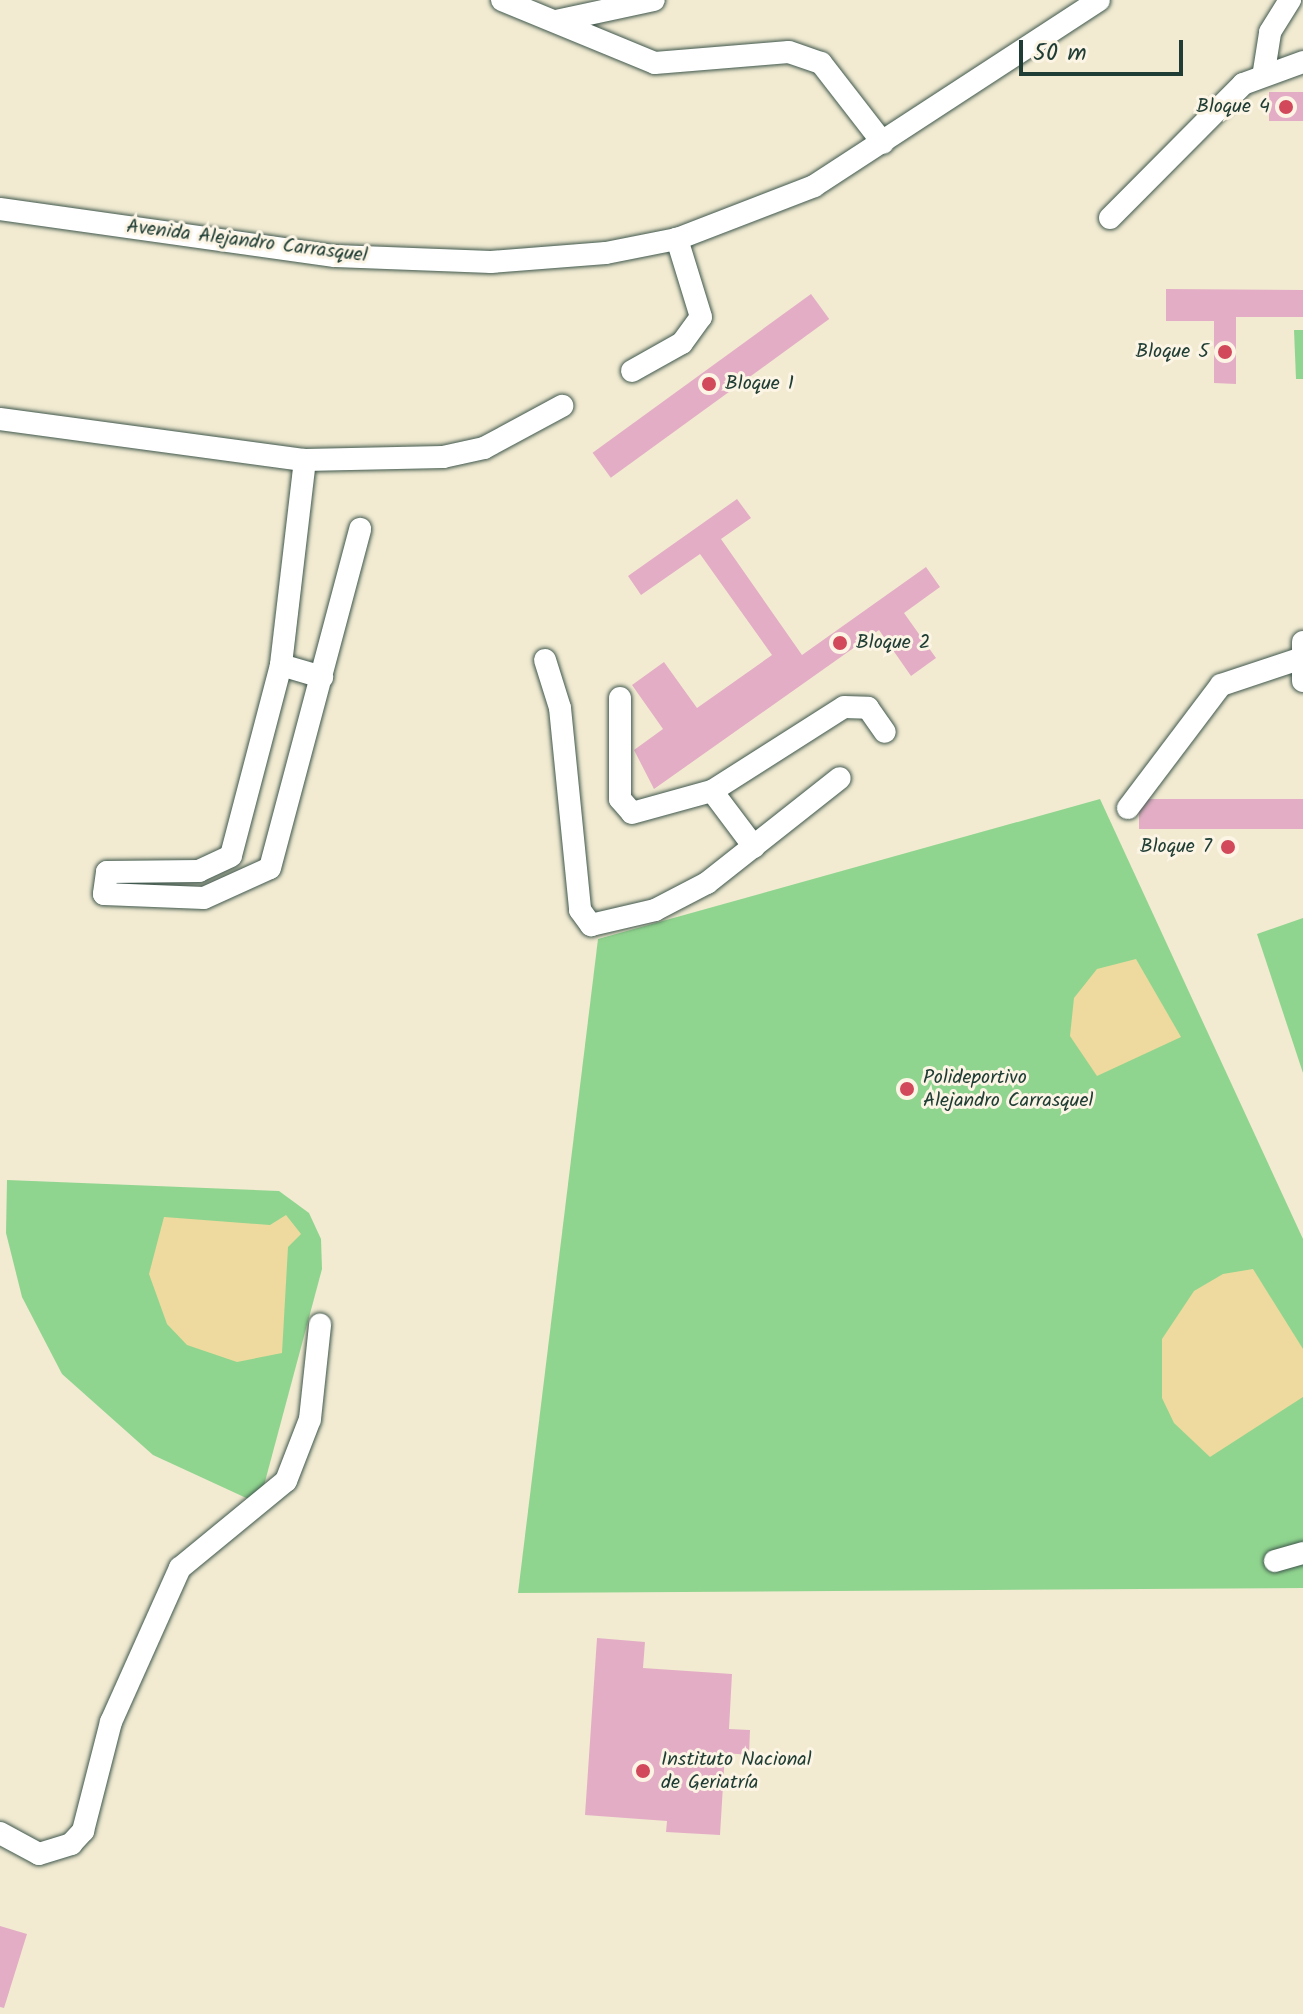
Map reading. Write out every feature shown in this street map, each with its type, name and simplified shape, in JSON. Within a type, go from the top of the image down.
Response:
[{"type":"street","points":[[502,0],[655,63],[789,52],[821,63],[883,143]]},
{"type":"street","points":[[556,21],[654,0]]},
{"type":"street","name":"Avenida Alejandro Carrasquel","points":[[0,209],[335,256],[491,262],[677,239],[814,186],[1099,0]]},
{"type":"street","points":[[1264,71],[1270,32],[1290,0]]},
{"type":"street","points":[[1110,218],[1264,71],[1303,62]]},
{"type":"street","points":[[632,371],[682,343],[701,317],[677,239]]},
{"type":"street","points":[[0,419],[305,460],[463,455],[562,406]]},
{"type":"street","points":[[305,460],[281,665],[231,856],[199,871],[107,872],[104,894],[212,897],[270,868],[360,529]]},
{"type":"street","points":[[545,660],[560,708],[580,910],[591,925],[655,910],[754,847],[840,778]]},
{"type":"street","points":[[1128,808],[1221,685],[1302,661]]},
{"type":"street","points":[[281,665],[322,677]]},
{"type":"street","points":[[620,698],[620,799],[632,813],[712,791],[844,707],[868,708],[885,732]]},
{"type":"street","points":[[712,791],[754,847]]},
{"type":"street","points":[[0,1833],[39,1854],[71,1844],[83,1831],[111,1722],[180,1568],[286,1481],[310,1419],[320,1325]]},
{"type":"street","points":[[1275,1561],[1303,1553]]},
{"type":"green space","points":[[1294,330],[1303,330],[1303,379],[1296,379]]},
{"type":"green space","name":"Polideportivo Alejandro Carrasquel","points":[[1100,799],[1303,1239],[1303,1588],[518,1593],[598,939]]},
{"type":"green space","points":[[1303,918],[1303,1073],[1257,934]]},
{"type":"green space","points":[[7,1180],[279,1191],[309,1213],[321,1239],[322,1269],[259,1504],[153,1455],[62,1374],[22,1297],[6,1233]]},
{"type":"sand","points":[[1136,959],[1181,1037],[1097,1076],[1070,1036],[1074,998],[1097,969]]},
{"type":"sand","points":[[286,1215],[301,1234],[288,1247],[282,1353],[237,1362],[187,1345],[167,1324],[149,1274],[164,1217],[270,1225]]},
{"type":"sand","points":[[1253,1269],[1303,1349],[1303,1397],[1210,1457],[1174,1423],[1162,1398],[1162,1339],[1194,1291],[1223,1274]]},
{"type":"building","name":"Bloque 4","points":[[1269,92],[1303,92],[1303,121],[1269,121]]},
{"type":"building","name":"Bloque 5","points":[[1166,289],[1303,290],[1303,317],[1236,317],[1236,384],[1214,383],[1214,321],[1166,321]]},
{"type":"building","name":"Bloque 1","points":[[811,294],[829,319],[611,478],[593,453]]},
{"type":"building","name":"Bloque 2","points":[[737,499],[751,518],[721,539],[802,655],[926,567],[940,587],[904,613],[936,658],[911,676],[879,630],[654,789],[634,750],[663,729],[632,685],[664,662],[697,708],[772,655],[700,554],[641,595],[628,576]]},
{"type":"building","points":[[1139,799],[1303,799],[1303,829],[1139,829]]},
{"type":"building","points":[[597,1638],[645,1642],[643,1668],[732,1674],[729,1729],[750,1730],[749,1755],[725,1753],[720,1835],[666,1832],[667,1821],[585,1815]]},
{"type":"building","points":[[0,1926],[27,1934],[4,2008],[0,2007]]},
{"type":"place","name":"Bloque 4","points":[[1286,107]]},
{"type":"place","name":"Bloque 5","points":[[1225,352]]},
{"type":"place","name":"Bloque 1","points":[[709,384]]},
{"type":"place","name":"Bloque 2","points":[[840,643]]},
{"type":"place","name":"Bloque 7","points":[[1228,847]]},
{"type":"place","name":"Polideportivo Alejandro Carrasquel","points":[[907,1089]]},
{"type":"place","name":"Instituto Nacional de Geriatría","points":[[643,1771]]}]
